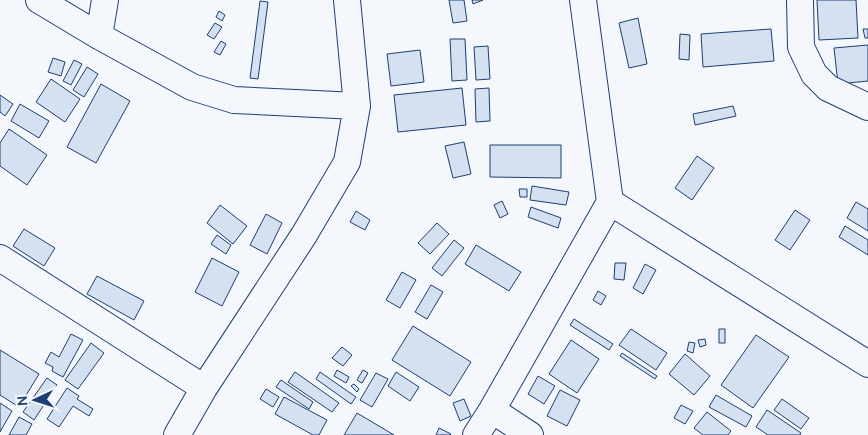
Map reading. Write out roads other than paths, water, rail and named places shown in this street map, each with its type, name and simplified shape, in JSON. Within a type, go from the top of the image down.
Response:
[{"type":"street","points":[[39,0],[99,36],[192,87],[234,100],[357,106]]},
{"type":"street","points":[[99,36],[105,0]]},
{"type":"street","points":[[176,435],[204,388],[304,235],[347,162],[357,106],[347,0]]},
{"type":"street","points":[[476,435],[610,202],[583,0]]},
{"type":"street","points":[[800,0],[801,47],[814,74],[828,88],[868,107]]},
{"type":"street","points":[[610,202],[868,364]]},
{"type":"street","points":[[0,258],[204,388]]},
{"type":"street","points":[[492,410],[530,435]]}]
